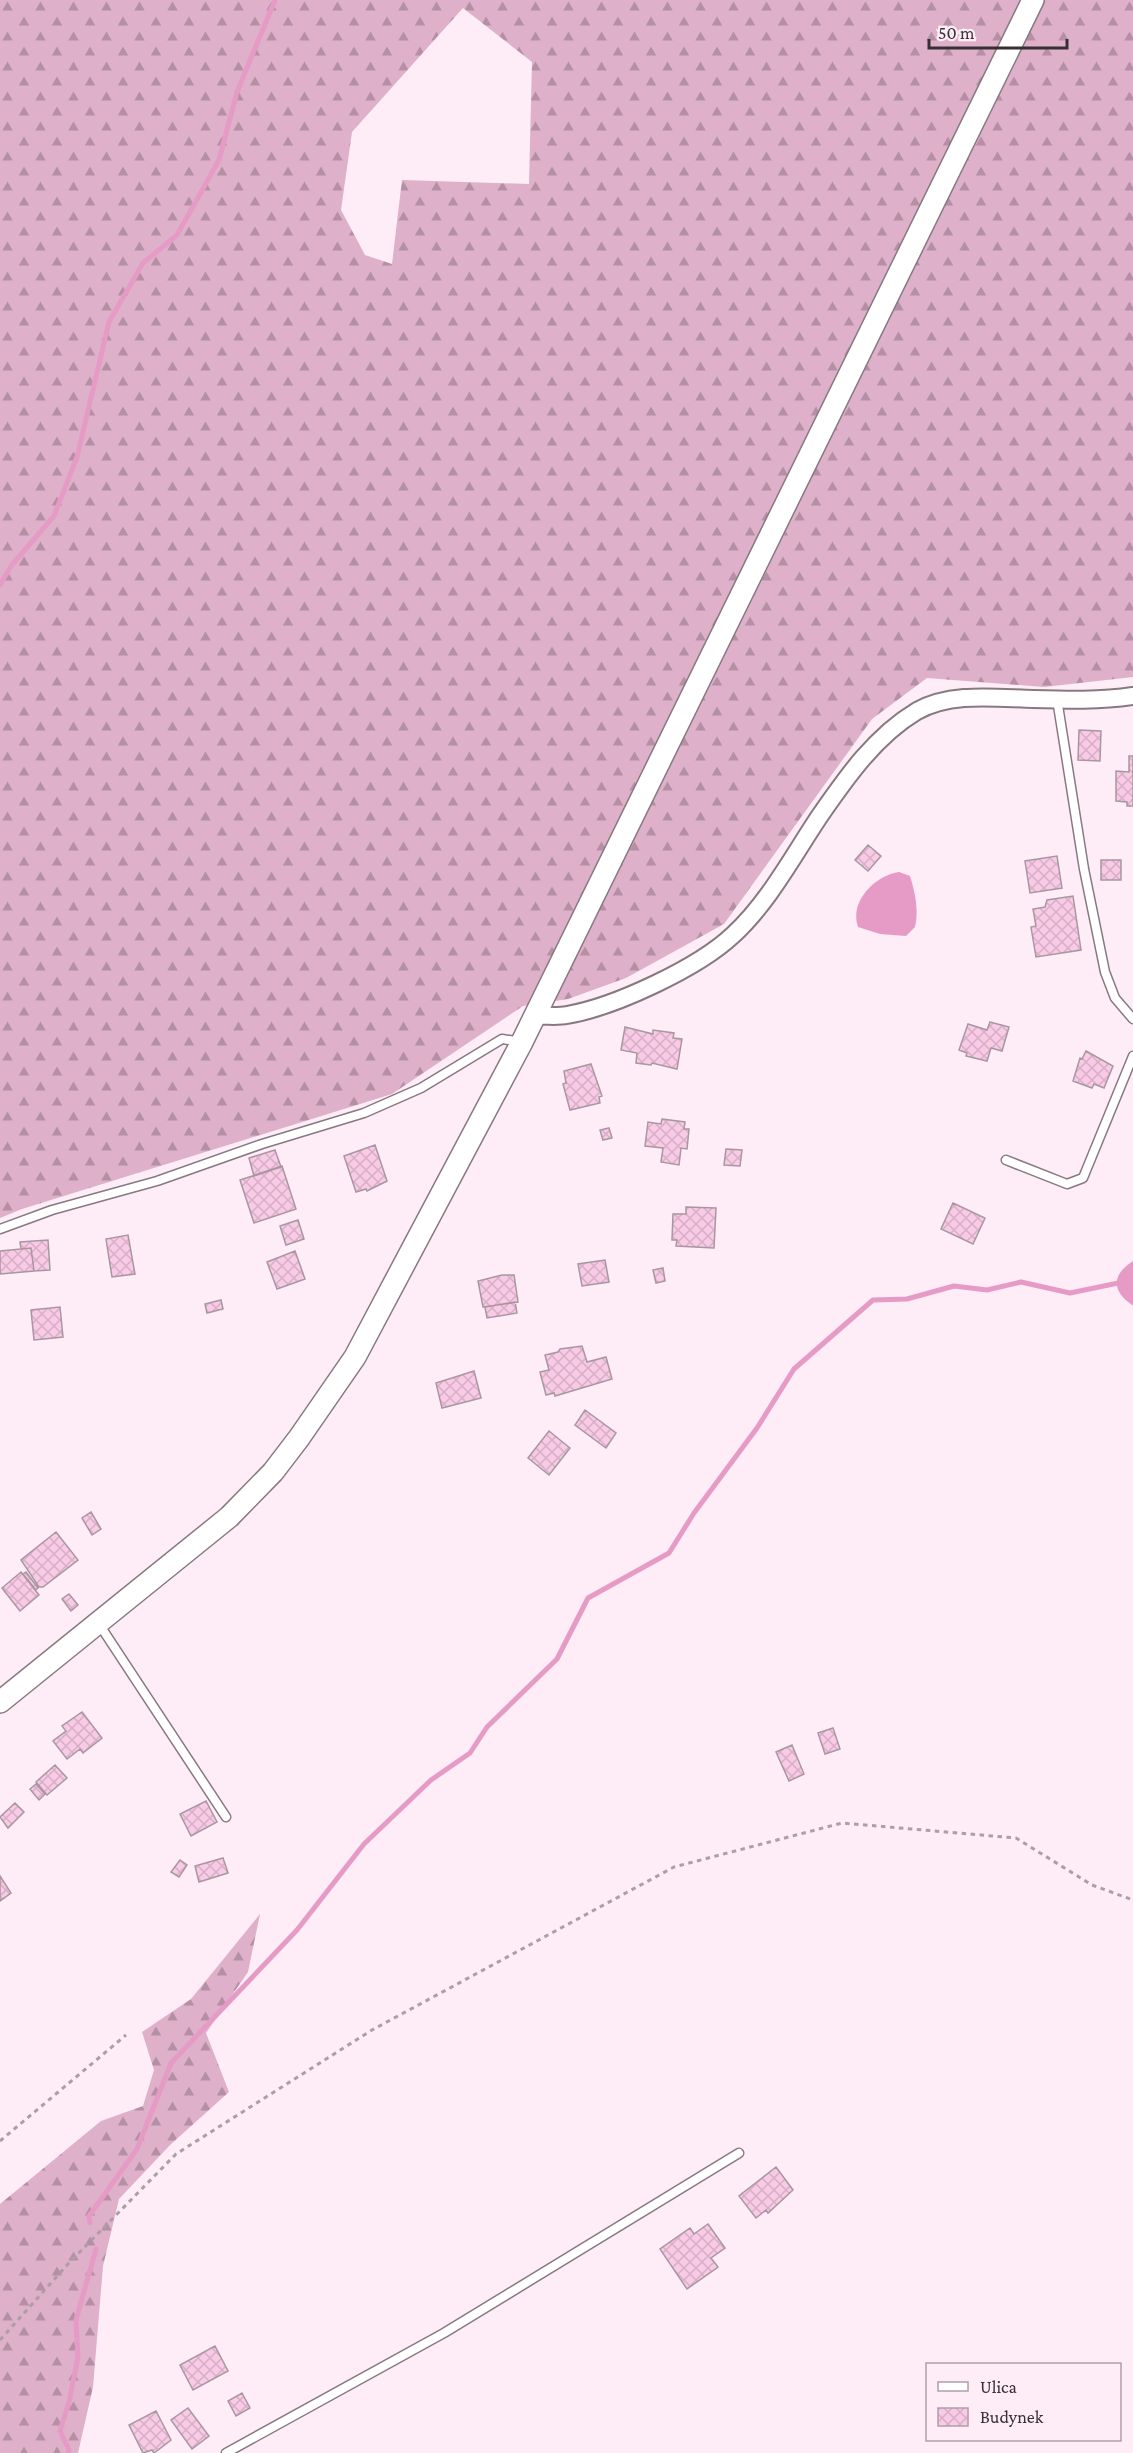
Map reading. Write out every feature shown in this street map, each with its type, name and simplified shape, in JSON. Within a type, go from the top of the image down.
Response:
[{"type":"street","points":[[0,1702],[229,1517],[273,1472],[355,1356],[535,1016],[1033,0]]},
{"type":"street","points":[[535,1016],[567,1015],[634,993],[692,966],[734,935],[766,895],[859,763],[890,731],[917,711],[940,701],[980,698],[1057,699],[1133,696]]},
{"type":"lane","points":[[1057,699],[1084,868],[1105,972],[1115,998],[1133,1019]]},
{"type":"lane","points":[[0,1229],[52,1210],[157,1181],[262,1144],[364,1113],[421,1088],[502,1039],[522,1042]]},
{"type":"lane","points":[[1006,1160],[1066,1184],[1083,1178],[1133,1056]]},
{"type":"lane","points":[[98,1623],[226,1817]]},
{"type":"lane","points":[[226,2453],[444,2333],[739,2153]]},
{"type":"path","points":[[0,2340],[68,2264],[176,2154],[372,2030],[674,1867],[842,1823],[1016,1838],[1092,1885],[1133,1900]]},
{"type":"path","points":[[0,2141],[126,2035]]},
{"type":"green space","points":[[0,0],[1133,0],[1133,677],[1044,687],[927,678],[872,719],[724,924],[626,978],[568,999],[523,1006],[392,1094],[22,1209],[0,1218]],"holes":[[[463,8],[532,62],[529,184],[402,180],[392,264],[365,255],[341,210],[352,132]]]},
{"type":"green space","points":[[260,1914],[248,1972],[206,2033],[229,2092],[170,2145],[119,2199],[103,2266],[93,2387],[78,2453],[0,2453],[0,2204],[101,2121],[143,2106],[154,2070],[142,2032],[191,1999]]},
{"type":"shaded area","points":[[899,872],[910,876],[912,882],[916,908],[915,927],[906,936],[880,934],[858,927],[857,908],[866,891],[882,878]]},
{"type":"shaded area","points":[[1133,1261],[1132,1305],[1125,1300],[1117,1283],[1121,1272]]},
{"type":"building","points":[[1079,730],[1101,731],[1100,761],[1078,760]]},
{"type":"building","points":[[1129,756],[1133,756],[1133,806],[1127,806],[1127,802],[1116,801],[1116,771],[1129,772]]},
{"type":"building","points":[[868,845],[881,856],[868,871],[855,860]]},
{"type":"building","points":[[1057,856],[1062,888],[1030,893],[1025,861]]},
{"type":"building","points":[[1101,860],[1121,860],[1121,880],[1101,880]]},
{"type":"building","points":[[1073,896],[1081,950],[1036,957],[1031,927],[1036,926],[1033,909],[1045,907],[1047,900]]},
{"type":"building","points":[[990,1022],[1009,1027],[1002,1051],[991,1048],[987,1061],[966,1056],[967,1053],[959,1050],[968,1024],[987,1030]]},
{"type":"building","points":[[625,1027],[653,1034],[653,1030],[674,1033],[673,1038],[682,1039],[677,1069],[652,1063],[651,1065],[636,1063],[637,1053],[621,1050]]},
{"type":"building","points":[[1086,1051],[1113,1066],[1104,1088],[1094,1084],[1092,1088],[1073,1081],[1080,1058],[1082,1059]]},
{"type":"building","points":[[591,1064],[602,1096],[599,1097],[600,1103],[570,1110],[563,1084],[566,1083],[564,1071]]},
{"type":"building","points":[[662,1119],[685,1122],[684,1129],[689,1129],[687,1149],[681,1148],[679,1165],[661,1162],[663,1148],[645,1146],[648,1122],[661,1124]]},
{"type":"building","points":[[609,1128],[612,1138],[603,1140],[600,1130]]},
{"type":"building","points":[[375,1145],[387,1181],[367,1191],[366,1189],[356,1192],[344,1156]]},
{"type":"building","points":[[726,1149],[742,1150],[740,1166],[724,1165]]},
{"type":"building","points":[[275,1150],[281,1167],[254,1176],[249,1158]]},
{"type":"building","points":[[282,1166],[296,1209],[254,1223],[240,1180]]},
{"type":"building","points":[[953,1203],[985,1218],[973,1244],[941,1229]]},
{"type":"building","points":[[686,1207],[716,1208],[714,1248],[676,1246],[677,1240],[672,1240],[673,1214],[686,1214]]},
{"type":"building","points":[[298,1220],[304,1239],[286,1245],[280,1226]]},
{"type":"building","points":[[128,1235],[135,1274],[112,1277],[106,1239]]},
{"type":"building","points":[[48,1240],[50,1270],[34,1271],[31,1248],[21,1249],[20,1242]]},
{"type":"building","points":[[31,1248],[34,1271],[0,1274],[0,1251]]},
{"type":"building","points":[[295,1251],[305,1279],[277,1289],[267,1262]]},
{"type":"building","points":[[605,1260],[609,1282],[582,1286],[578,1264]]},
{"type":"building","points":[[663,1268],[665,1281],[656,1283],[653,1270]]},
{"type":"building","points":[[502,1275],[514,1275],[518,1302],[483,1307],[478,1281]]},
{"type":"building","points":[[221,1300],[223,1309],[207,1313],[205,1304]]},
{"type":"building","points":[[515,1302],[517,1313],[487,1318],[485,1307]]},
{"type":"building","points":[[60,1307],[63,1337],[34,1340],[31,1310]]},
{"type":"building","points":[[582,1346],[587,1362],[606,1357],[612,1379],[555,1396],[554,1393],[546,1395],[540,1372],[549,1370],[545,1355],[558,1352],[560,1349]]},
{"type":"building","points":[[474,1371],[481,1398],[442,1408],[436,1383]]},
{"type":"building","points":[[585,1410],[616,1433],[606,1448],[575,1425]]},
{"type":"building","points":[[549,1431],[570,1448],[549,1475],[528,1458]]},
{"type":"building","points":[[91,1512],[101,1529],[92,1535],[82,1518]]},
{"type":"building","points":[[56,1532],[78,1560],[43,1587],[39,1587],[21,1560]]},
{"type":"building","points":[[21,1572],[39,1595],[20,1611],[2,1588]]},
{"type":"building","points":[[26,1572],[38,1588],[36,1590],[23,1574]]},
{"type":"building","points":[[69,1594],[78,1605],[71,1611],[62,1599]]},
{"type":"building","points":[[82,1712],[102,1738],[83,1753],[80,1749],[67,1759],[53,1741],[66,1731],[62,1726]]},
{"type":"building","points":[[833,1728],[840,1749],[825,1754],[818,1733]]},
{"type":"building","points":[[792,1745],[804,1774],[789,1781],[776,1752]]},
{"type":"building","points":[[55,1765],[67,1778],[47,1795],[36,1782]]},
{"type":"building","points":[[36,1784],[45,1794],[39,1800],[30,1789]]},
{"type":"building","points":[[206,1801],[217,1822],[191,1836],[180,1814]]},
{"type":"building","points":[[15,1803],[24,1812],[8,1828],[0,1817]]},
{"type":"building","points":[[223,1858],[228,1873],[199,1882],[195,1866]]},
{"type":"building","points":[[180,1860],[187,1865],[179,1877],[171,1872]]},
{"type":"building","points":[[0,1876],[11,1893],[0,1901]]},
{"type":"building","points":[[776,2167],[793,2190],[768,2213],[766,2210],[756,2218],[739,2196]]},
{"type":"building","points":[[708,2224],[725,2248],[711,2258],[718,2267],[687,2289],[660,2249],[690,2228],[694,2234]]},
{"type":"building","points":[[215,2346],[228,2371],[193,2390],[180,2365]]},
{"type":"building","points":[[242,2393],[250,2408],[236,2416],[228,2401]]},
{"type":"building","points":[[188,2408],[209,2436],[192,2449],[171,2420]]},
{"type":"building","points":[[156,2411],[171,2440],[154,2453],[152,2450],[143,2453],[129,2425]]},
{"type":"waterway","points":[[0,585],[11,566],[54,516],[77,457],[109,322],[143,263],[177,235],[219,160],[237,92],[275,0]]},
{"type":"waterway","points":[[90,2223],[89,2216],[137,2149],[171,2063],[297,1930],[364,1844],[431,1780],[470,1753],[487,1727],[557,1659],[588,1598],[669,1553],[694,1513],[757,1428],[794,1369],[873,1300],[907,1299],[954,1286],[987,1290],[1021,1282],[1070,1293],[1133,1280]]},
{"type":"waterway","points":[[68,2453],[69,2450],[60,2431],[69,2402],[78,2357],[76,2320],[96,2249]]}]
